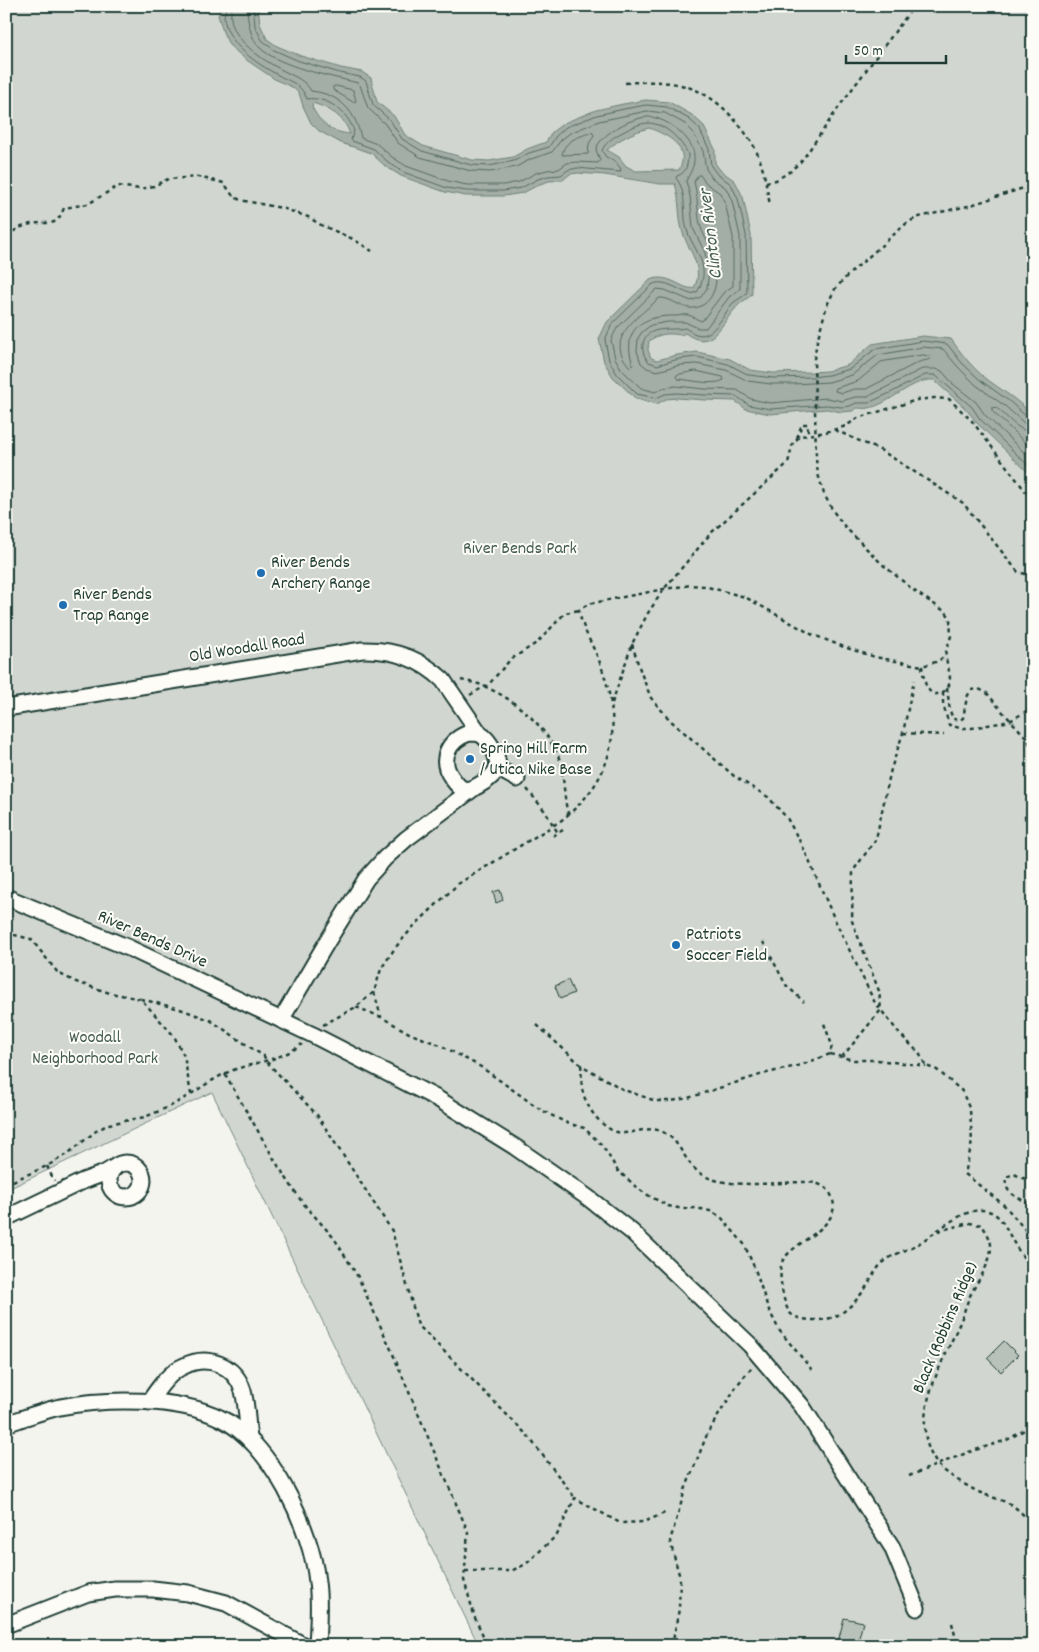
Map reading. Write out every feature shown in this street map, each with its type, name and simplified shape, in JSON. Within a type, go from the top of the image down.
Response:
[{"type":"street","name":"Old Woodall Road","points":[[6,708],[362,650],[376,650],[401,654],[426,666],[443,680],[494,752],[498,768]]},
{"type":"street","points":[[468,716],[466,727],[461,736],[449,747],[445,760],[449,774],[462,789],[474,788]]},
{"type":"street","points":[[461,736],[469,733],[480,734]]},
{"type":"street","points":[[281,1020],[366,879],[385,858],[406,839],[474,788],[488,780],[498,768],[517,779]]},
{"type":"street","points":[[456,783],[458,801]]},
{"type":"street","name":"River Bends Drive","points":[[6,897],[129,948],[281,1020],[438,1099],[514,1147],[587,1197],[632,1232],[750,1345],[802,1406],[892,1546],[917,1608]]},
{"type":"street","points":[[94,1178],[115,1193],[125,1196],[136,1194],[142,1185],[143,1179],[138,1168],[134,1165],[123,1163],[113,1169],[109,1178],[115,1193]]},
{"type":"street","points":[[6,1218],[118,1166]]},
{"type":"street","points":[[149,1402],[163,1382],[183,1366],[200,1361],[220,1363],[235,1376],[243,1392],[249,1438]]},
{"type":"street","points":[[6,1424],[40,1412],[75,1404],[104,1401],[149,1402],[195,1409],[220,1417],[235,1427],[249,1438],[271,1466],[284,1488],[307,1537],[317,1580],[317,1646]]},
{"type":"street","points":[[6,1625],[88,1593],[115,1589],[153,1589],[188,1594],[226,1603],[304,1646]]},
{"type":"path","points":[[766,182],[776,180],[791,171],[803,159],[841,104],[914,6]]},
{"type":"path","points":[[625,83],[647,81],[670,82],[689,87],[710,96],[725,109],[751,142],[760,159],[770,206]]},
{"type":"path","points":[[6,235],[33,223],[52,224],[60,218],[64,208],[88,204],[118,186],[140,189],[154,186],[168,179],[198,177],[224,183],[233,196],[240,200],[282,208],[308,217],[353,239],[372,251]]},
{"type":"path","points":[[459,702],[485,686],[510,660],[538,642],[565,613],[579,610],[588,604],[664,589],[691,586],[718,589],[745,597],[811,634],[875,657],[922,666],[939,661],[945,655],[951,636],[950,618],[946,612],[917,593],[882,564],[845,528],[824,494],[818,474],[814,359],[816,341],[827,304],[835,289],[908,222],[919,217],[961,208],[1033,184]]},
{"type":"path","points":[[798,438],[808,434],[835,430],[846,426],[858,418],[917,400],[949,399],[972,420],[1033,501]]},
{"type":"path","points":[[612,704],[632,644],[648,613],[664,589],[711,532],[788,464],[792,446],[798,438],[802,424],[808,424],[808,434]]},
{"type":"path","points":[[835,430],[882,450],[963,503],[1018,572],[1033,576]]},
{"type":"path","points":[[322,1025],[356,1007],[374,992],[381,970],[395,948],[414,926],[458,884],[553,826],[569,815],[586,798],[605,764],[614,734],[612,704],[600,662],[580,618],[579,610]]},
{"type":"path","points":[[632,644],[640,673],[651,698],[670,720],[734,776],[768,797],[787,818],[803,847],[834,918],[874,1001],[899,1033],[920,1053],[926,1066]]},
{"type":"path","points":[[945,655],[950,682],[948,688],[950,711],[953,719],[960,720],[964,718],[967,697],[971,690],[979,689],[987,692],[1010,721],[1026,737],[1033,750]]},
{"type":"path","points":[[922,666],[925,683],[929,691],[933,693],[943,692],[948,688]]},
{"type":"path","points":[[443,680],[452,678],[485,686],[521,707],[545,734],[559,758],[569,815]]},
{"type":"path","points":[[842,1057],[882,1010],[879,991],[852,921],[853,871],[876,840],[890,769],[903,733],[914,680]]},
{"type":"path","points":[[943,692],[945,714],[949,725],[960,728],[972,728],[1010,721],[1033,707]]},
{"type":"path","points":[[903,733],[944,735]]},
{"type":"path","points":[[517,779],[534,796],[558,833]]},
{"type":"path","points":[[1033,793],[1025,817],[1033,845]]},
{"type":"path","points":[[553,836],[563,830]]},
{"type":"path","points":[[6,932],[32,939],[58,973],[76,982],[110,993],[180,1009],[210,1020],[264,1056],[266,1061],[317,1115],[392,1231],[418,1325],[528,1436],[575,1498],[620,1523],[644,1522],[667,1512]]},
{"type":"path","points":[[763,942],[786,985],[804,1002]]},
{"type":"path","points":[[374,992],[381,1017]]},
{"type":"path","points":[[141,999],[174,1036],[184,1056],[191,1094]]},
{"type":"path","points":[[356,1007],[381,1017],[411,1034],[440,1045],[481,1067],[541,1110],[567,1123],[584,1128],[602,1145],[618,1171],[644,1193],[668,1206],[684,1209],[696,1208],[710,1211],[721,1217],[744,1244],[755,1269],[768,1308],[779,1330],[812,1370]]},
{"type":"path","points":[[823,1021],[832,1045],[830,1054]]},
{"type":"path","points":[[537,1025],[582,1064],[624,1090],[656,1102],[672,1101],[763,1074],[801,1065],[830,1054],[853,1060],[878,1060],[926,1066],[937,1070],[962,1091],[970,1110],[972,1142],[965,1174],[1005,1206],[1033,1239]]},
{"type":"path","points":[[6,1184],[47,1166],[66,1155],[96,1131],[109,1124],[146,1117],[171,1106],[224,1074],[285,1054],[305,1042]]},
{"type":"path","points":[[582,1064],[582,1089],[586,1100],[593,1114],[610,1130],[622,1133],[656,1129],[666,1133],[674,1139],[698,1172],[718,1182],[764,1184],[808,1182],[829,1190],[834,1200],[834,1207],[825,1226],[783,1260],[780,1268],[786,1306],[790,1313],[798,1318],[821,1320],[848,1309],[856,1302],[883,1262],[918,1243],[960,1216],[983,1210],[992,1212],[999,1218],[1018,1250],[1033,1268]]},
{"type":"path","points":[[224,1074],[277,1164],[297,1194],[334,1238],[358,1276],[390,1346],[468,1532],[464,1580],[475,1618],[488,1646]]},
{"type":"path","points":[[47,1166],[56,1187]]},
{"type":"path","points":[[1033,1182],[1014,1174],[1006,1177],[1005,1184],[1009,1192],[1033,1205]]},
{"type":"path","name":"Black (Robbins Ridge)","points":[[936,1231],[969,1223],[982,1226],[988,1233],[991,1253],[985,1270],[970,1296],[930,1392],[925,1417],[930,1449],[938,1464],[949,1474],[972,1488],[1012,1505],[1033,1525]]},
{"type":"path","points":[[672,1646],[679,1610],[680,1578],[670,1541],[685,1490],[708,1432],[738,1384],[760,1357]]},
{"type":"path","points":[[909,1476],[969,1452],[1007,1440],[1033,1425]]},
{"type":"path","points":[[465,1571],[511,1572],[526,1564],[557,1535],[575,1498]]},
{"type":"path","points":[[952,1623],[957,1643]]},
{"type":"green space","name":"River Bends Park","points":[[6,6],[1033,6],[1033,1646],[479,1646],[212,1092],[6,1190]]},
{"type":"water","name":"Clinton River","points":[[222,6],[258,6],[260,24],[267,39],[277,46],[301,56],[362,72],[371,78],[377,102],[394,116],[405,135],[423,146],[472,160],[489,161],[513,157],[546,142],[552,132],[564,123],[596,110],[623,104],[646,100],[669,102],[692,115],[703,125],[715,149],[715,163],[720,170],[735,181],[743,197],[751,235],[752,294],[737,307],[719,330],[708,339],[694,338],[685,333],[681,335],[664,334],[653,338],[649,341],[648,350],[651,358],[657,360],[697,352],[730,359],[750,370],[773,373],[812,372],[827,371],[848,365],[872,344],[923,336],[951,339],[979,373],[1016,400],[1033,416],[1033,477],[976,422],[962,405],[934,380],[918,383],[877,406],[841,412],[827,409],[770,414],[746,409],[735,401],[677,398],[666,399],[657,404],[635,398],[613,377],[604,362],[599,339],[607,322],[650,280],[663,278],[685,287],[694,288],[697,280],[696,265],[682,230],[675,184],[660,184],[605,175],[578,173],[570,174],[563,180],[540,184],[523,193],[504,196],[466,196],[445,192],[401,176],[385,166],[371,153],[341,143],[319,131],[311,123],[299,93],[245,59],[229,45],[218,15]],"holes":[[[313,103],[336,114],[344,122],[350,134],[327,126],[315,113],[312,107]],[[649,128],[670,138],[680,148],[682,162],[679,170],[636,171],[626,166],[619,157],[607,150],[626,136]]]},
{"type":"building","points":[[500,890],[503,900],[496,903],[493,892]]},
{"type":"building","points":[[568,980],[574,993],[560,999],[555,986]]},
{"type":"building","points":[[1004,1341],[1018,1355],[1001,1372],[987,1358]]},
{"type":"building","points":[[844,1618],[863,1622],[857,1646],[837,1646]]},
{"type":"place","name":"River Bends Archery Range","points":[[261,573]]},
{"type":"place","name":"River Bends Trap Range","points":[[63,605]]},
{"type":"place","name":"Spring Hill Farm / Utica Nike Base","points":[[470,759]]},
{"type":"place","name":"Patriots Soccer Field","points":[[676,945]]},
{"type":"park label","name":"Woodall Neighborhood Park","points":[[95,1048]]}]
